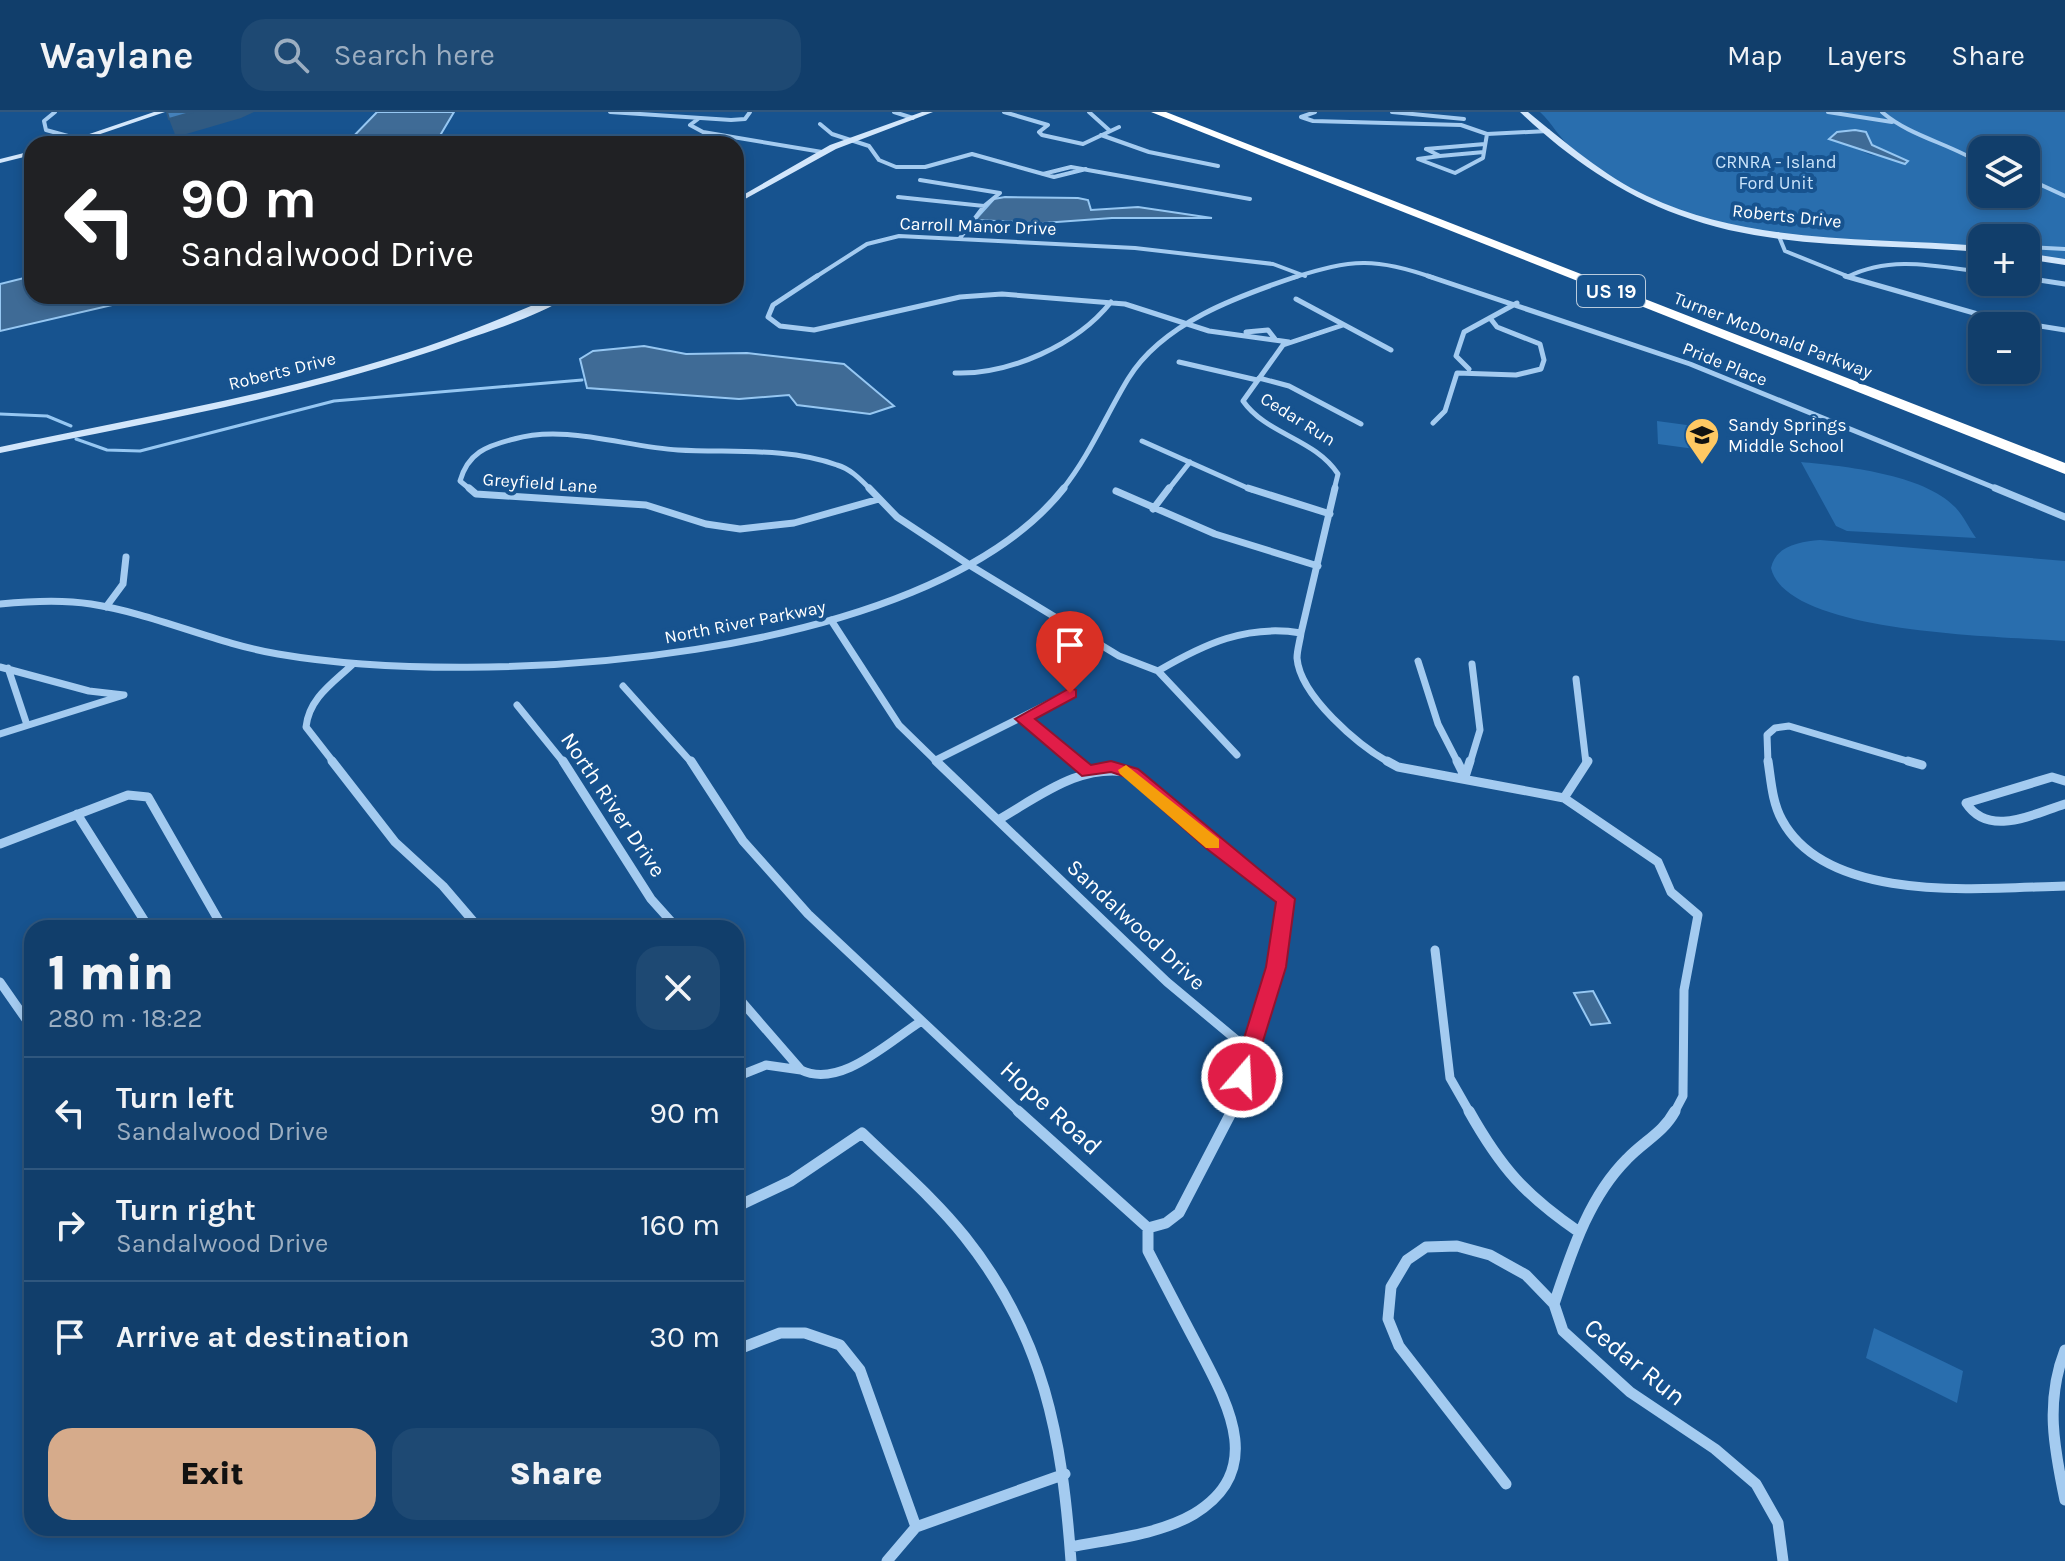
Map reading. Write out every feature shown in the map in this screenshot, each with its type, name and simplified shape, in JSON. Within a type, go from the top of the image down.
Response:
[{"type":"highway","name":"Turner McDonald Parkway","points":[[1156,112],[2065,469]]},
{"type":"highway","name":"Turner McDonald Parkway","points":[[1181,112],[2065,453]]},
{"type":"street","points":[[55,112],[44,121],[46,130],[68,136]]},
{"type":"street","points":[[88,136],[161,112]]},
{"type":"street","points":[[610,112],[698,119],[745,119],[750,112]]},
{"type":"street","points":[[894,112],[913,118]]},
{"type":"street","points":[[744,197],[822,152],[929,112]]},
{"type":"street","points":[[1004,112],[1048,125],[1039,132],[1042,135],[1078,144],[1119,127]]},
{"type":"street","points":[[1089,112],[1109,130]]},
{"type":"street","points":[[1315,112],[1301,117],[1313,121],[1461,125],[1487,134],[1548,131]]},
{"type":"street","points":[[1392,112],[1464,119]]},
{"type":"street","points":[[1461,125],[1470,112]]},
{"type":"street","name":"Roberts Drive","points":[[1524,112],[1628,189],[1659,205],[1717,224],[1778,234],[1968,248]]},
{"type":"street","points":[[1828,112],[1893,122],[1968,155]]},
{"type":"street","points":[[1882,112],[1893,122]]},
{"type":"street","points":[[698,119],[690,125],[706,133],[724,136]]},
{"type":"street","points":[[820,124],[832,134],[869,146],[879,160],[896,167],[925,167],[972,154],[1061,178],[1086,169]]},
{"type":"street","points":[[1484,152],[1418,159],[1455,173],[1483,158],[1484,152],[1485,144],[1487,134]]},
{"type":"street","points":[[1101,135],[1149,152],[1218,166]]},
{"type":"street","points":[[744,139],[822,152]]},
{"type":"street","points":[[1440,156],[1426,149],[1485,144]]},
{"type":"street","points":[[0,161],[24,155]]},
{"type":"street","points":[[1042,174],[1064,167],[1086,169],[1250,199]]},
{"type":"street","points":[[920,180],[1000,193],[984,206],[960,238]]},
{"type":"street","points":[[2040,184],[2065,196]]},
{"type":"street","points":[[898,197],[984,206]]},
{"type":"street","points":[[1778,234],[1780,245],[1793,256],[1847,277],[1995,319],[2065,330]]},
{"type":"street","name":"Carroll Manor Drive","points":[[1186,324],[1111,302],[980,294],[814,330],[780,326],[768,317],[773,305],[874,241],[909,235],[1135,248],[1273,264],[1305,276]]},
{"type":"street","points":[[2040,248],[2065,249]]},
{"type":"street","points":[[2040,258],[2065,262]]},
{"type":"street","name":"North River Parkway","points":[[0,604],[61,601],[106,607],[271,654],[353,664],[476,667],[611,659],[726,642],[831,620],[901,599],[971,566],[1026,525],[1080,470],[1135,367],[1157,344],[1186,324],[1305,276],[1366,260]]},
{"type":"street","name":"Pride Place","points":[[1366,260],[1517,303],[1658,352],[2065,517]]},
{"type":"street","points":[[1847,277],[1864,269],[1891,265],[1968,271]]},
{"type":"street","points":[[2040,280],[2065,284]]},
{"type":"street","points":[[1296,299],[1391,350]]},
{"type":"street","points":[[955,373],[990,375],[1018,367],[1103,312],[1111,302]]},
{"type":"street","points":[[1469,369],[1456,356],[1464,332],[1517,303]]},
{"type":"street","name":"Roberts Drive","points":[[0,450],[265,393],[364,367],[479,334],[545,304]]},
{"type":"street","points":[[1433,423],[1445,411],[1455,374],[1469,369],[1529,376],[1542,366],[1540,344],[1497,327],[1490,318]]},
{"type":"street","points":[[1186,324],[1209,331],[1289,342],[1343,325]]},
{"type":"street","name":"Cedar Run","points":[[1289,342],[1246,396],[1244,406],[1309,443],[1332,462],[1338,474],[1297,659],[1309,689],[1360,746],[1398,767],[1465,777],[1564,798]]},
{"type":"street","points":[[1179,362],[1289,386],[1361,424]]},
{"type":"street","name":"Greyfield Lane","points":[[879,499],[794,523],[740,529],[706,524],[646,505],[476,494],[465,488],[460,481],[460,472],[473,455],[498,443],[532,435],[567,434],[676,450],[788,454],[820,459],[857,476],[897,517],[971,566],[1119,656],[1158,671]]},
{"type":"street","points":[[1142,441],[1190,462],[1221,480],[1271,500],[1330,514]]},
{"type":"street","points":[[1153,509],[1190,462]]},
{"type":"street","points":[[1116,491],[1153,509],[1273,556],[1318,566]]},
{"type":"street","points":[[106,607],[121,591],[128,572],[126,557]]},
{"type":"street","name":"Sandalwood Drive","points":[[831,620],[899,725],[1167,982],[1251,1052]]},
{"type":"street","points":[[1237,755],[1158,671],[1227,635],[1253,631],[1301,633]]},
{"type":"street","points":[[1418,661],[1438,724],[1465,777]]},
{"type":"street","points":[[353,664],[314,701],[305,714],[306,727],[395,842],[443,886],[472,920]]},
{"type":"street","points":[[1465,777],[1480,730],[1472,664]]},
{"type":"street","points":[[0,734],[124,695],[89,691],[4,668]]},
{"type":"street","points":[[4,668],[27,725]]},
{"type":"street","points":[[1554,1304],[1579,1232],[1620,1167],[1667,1126],[1683,1096],[1684,990],[1698,915],[1671,892],[1658,862],[1564,798],[1588,760],[1576,679]]},
{"type":"street","name":"Hope Road","points":[[623,686],[688,756],[743,841],[808,914],[920,1022],[1148,1228]]},
{"type":"street","points":[[936,760],[1024,719],[1070,693]]},
{"type":"street","name":"North River Drive","points":[[517,705],[577,778],[651,899],[670,920]]},
{"type":"street","points":[[1024,719],[1088,772]]},
{"type":"street","points":[[1922,765],[1789,726],[1774,727],[1766,734],[1765,745],[1780,819],[1794,840],[1842,869],[1911,887],[2065,886]]},
{"type":"street","points":[[744,1203],[791,1181],[862,1133],[964,1235],[1015,1308],[1038,1358],[1056,1415],[1065,1474],[1071,1554],[1195,1517],[1222,1492],[1237,1459],[1237,1436],[1232,1412],[1148,1251],[1148,1228],[1164,1225],[1176,1217],[1215,1152],[1251,1052],[1276,967],[1286,899],[1213,844],[1132,773],[1111,766],[1088,772],[998,820]]},
{"type":"street","points":[[2065,781],[2052,777],[1966,803],[1979,818],[1994,825],[2065,804]]},
{"type":"street","points":[[0,844],[128,795],[148,797],[218,920]]},
{"type":"street","points":[[77,814],[144,920]]},
{"type":"street","points":[[1435,950],[1450,1078],[1496,1159],[1538,1204],[1579,1232]]},
{"type":"street","points":[[0,982],[24,1016]]},
{"type":"street","points":[[744,1004],[801,1070]]},
{"type":"street","points":[[744,1074],[766,1065],[801,1070],[815,1077],[836,1075],[920,1022]]},
{"type":"street","name":"Cedar Run","points":[[1506,1484],[1399,1346],[1388,1319],[1391,1287],[1407,1260],[1426,1247],[1457,1246],[1490,1255],[1526,1275],[1554,1304],[1563,1331],[1630,1392],[1715,1449],[1756,1484],[1778,1523],[1783,1561]]},
{"type":"street","points":[[744,1347],[780,1333],[805,1333],[840,1345],[860,1370],[916,1527]]},
{"type":"street","points":[[2065,1350],[2052,1377],[2051,1431],[2065,1500]]},
{"type":"street","points":[[887,1561],[916,1527],[1065,1474]]},
{"type":"green space","name":"CRNRA - Island Ford Unit","points":[[1540,112],[2065,112],[2065,262],[2040,258],[2040,224],[1968,224],[1968,249],[1814,239],[1728,227],[1688,217],[1652,203],[1610,178],[1567,144]],"holes":[[[1837,132],[1866,132],[1872,145],[1907,160],[1871,155],[1830,138]]]},
{"type":"green space","points":[[1657,421],[1694,426],[1695,449],[1658,444]]},
{"type":"green space","points":[[1801,462],[1882,474],[1923,487],[1955,507],[1976,538],[1847,531],[1836,526]]},
{"type":"green space","points":[[1820,540],[2065,561],[2065,641],[1902,628],[1815,607],[1786,590],[1771,568],[1783,550]]},
{"type":"green space","points":[[1874,1328],[1963,1371],[1957,1403],[1866,1358]]},
{"type":"shaded area","points":[[377,112],[454,112],[440,136],[354,136]]},
{"type":"shaded area","points":[[1837,132],[1866,132],[1872,145],[1908,161],[1905,164],[1829,139]]},
{"type":"shaded area","points":[[1078,198],[1088,200],[1091,210],[1138,207],[1212,218],[1112,218],[1043,223],[975,220],[994,199]]},
{"type":"shaded area","points":[[24,278],[24,304],[116,304],[0,331],[0,284]]},
{"type":"shaded area","points":[[644,346],[686,354],[747,353],[844,364],[894,406],[870,414],[797,405],[789,395],[739,399],[587,388],[580,359],[593,351]]},
{"type":"shaded area","points":[[1593,991],[1610,1023],[1591,1025],[1574,993]]},
{"type":"building","points":[[167,112],[193,112],[169,119]]},
{"type":"waterway","points":[[76,439],[107,450],[140,451],[334,401],[582,380]]},
{"type":"waterway","points":[[0,414],[47,416],[71,426]]},
{"type":"slow traffic","points":[[1126,770],[1212,843]]},
{"type":"place","name":"Sandy Springs Middle School","points":[[1702,466]]},
{"type":"route","points":[[1070,693],[1024,719],[1088,772],[1111,766],[1132,773],[1213,844],[1286,899],[1276,967],[1242,1077]]}]
